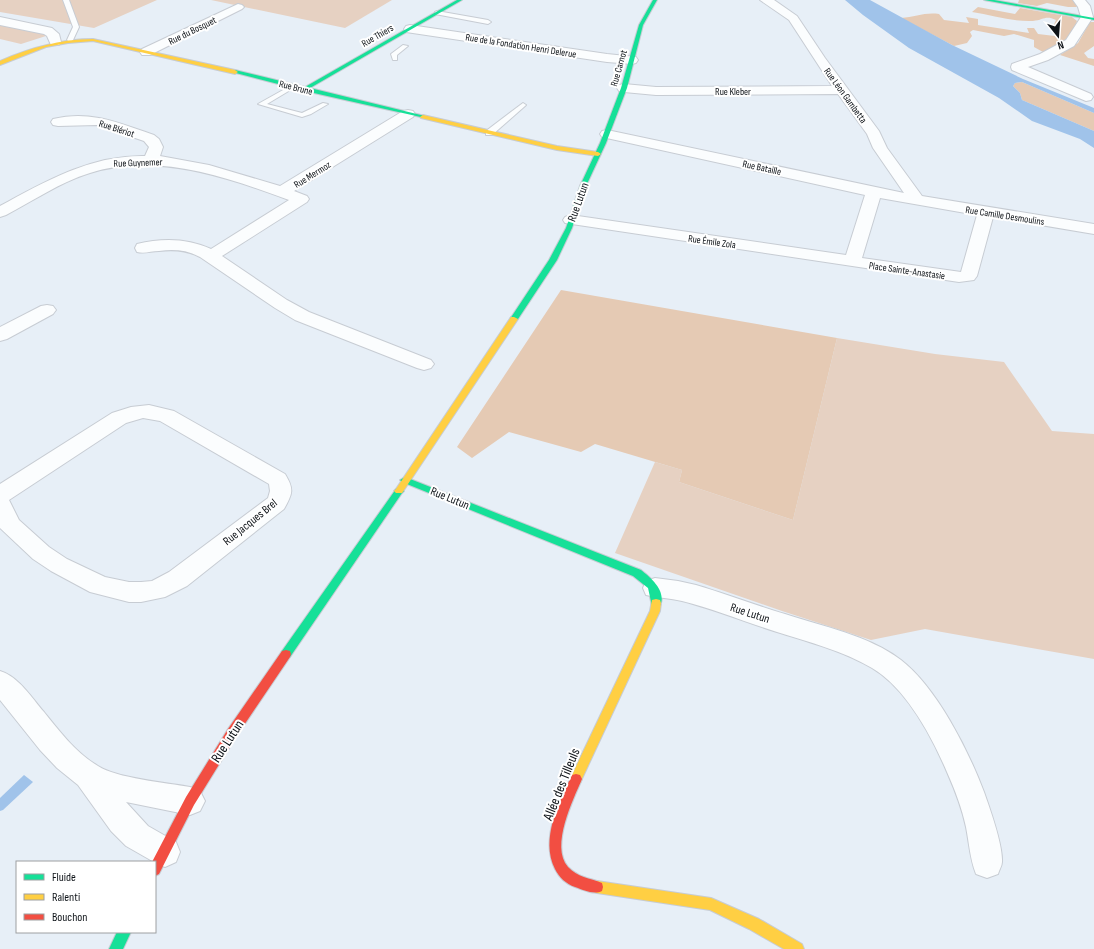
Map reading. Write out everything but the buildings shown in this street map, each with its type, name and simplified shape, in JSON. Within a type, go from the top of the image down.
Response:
[{"type":"main road","name":"Rue Thiers","points":[[305,89],[460,0]]},
{"type":"main road","name":"Rue Carnot","points":[[605,138],[624,88],[641,24],[656,0]]},
{"type":"main road","points":[[986,0],[1090,18]]},
{"type":"main road","name":"Rue Brune","points":[[0,63],[41,45],[70,40],[93,40],[294,86],[488,133],[557,148],[598,154]]},
{"type":"main road","name":"Rue Lutun","points":[[160,861],[190,801],[232,733],[404,480],[458,404],[548,268],[572,220],[583,186],[605,138]]},
{"type":"main road","name":"Rue Lutun","points":[[404,480],[638,573],[648,580],[655,588]]},
{"type":"main road","name":"Allée des Tilleuls","points":[[655,588],[658,600],[655,611],[568,795],[557,831],[554,848],[559,864],[567,876],[582,885],[711,904],[754,924],[797,949]]},
{"type":"main road","points":[[116,949],[124,933]]},
{"type":"street","name":"Rue Léon Gambetta","points":[[766,0],[786,12],[792,18],[874,134],[880,148],[917,200]]},
{"type":"street","points":[[1079,0],[1090,18],[1070,43],[1044,56],[1017,66],[1086,97]]},
{"type":"street","name":"Rue du Bosquet","points":[[146,52],[238,7]]},
{"type":"street","points":[[0,21],[48,30],[53,34],[55,42]]},
{"type":"street","name":"Rue de la Fondation Henri Delerue","points":[[410,29],[614,59],[632,60]]},
{"type":"street","name":"Rue Kleber","points":[[624,88],[662,91],[842,90]]},
{"type":"street","name":"Rue Mermoz","points":[[282,192],[408,114]]},
{"type":"street","name":"Rue Blériot","points":[[58,122],[86,120],[99,121],[149,138],[154,142],[156,147],[151,160]]},
{"type":"street","name":"Rue Bataille","points":[[605,138],[917,200]]},
{"type":"street","points":[[328,180],[332,166],[341,156]]},
{"type":"street","name":"Rue Guynemer","points":[[0,211],[68,177],[88,169],[119,162],[151,160],[174,162],[208,169],[282,192]]},
{"type":"street","name":"Rue Mermoz","points":[[211,256],[307,195],[282,192]]},
{"type":"street","name":"Place Sainte-Anastasie","points":[[874,192],[852,262],[959,277],[968,276],[986,212]]},
{"type":"street","name":"Rue Camille Desmoulins","points":[[917,200],[1094,229]]},
{"type":"street","name":"Rue Émile Zola","points":[[572,220],[852,262]]},
{"type":"street","points":[[143,248],[170,245],[185,245],[196,248],[211,256],[281,304],[302,316],[424,364]]},
{"type":"street","points":[[0,335],[47,310]]},
{"type":"street","name":"Rue Jacques Brel","points":[[0,496],[119,418],[129,413],[141,411],[159,413],[167,416],[277,479],[282,486],[282,494],[276,503],[178,579],[156,590],[141,592],[129,592],[99,585],[60,565],[41,553],[10,525],[0,503]]},
{"type":"street","name":"Rue Lutun","points":[[655,588],[684,591],[846,645],[878,659],[899,674],[913,689],[955,758],[980,826],[985,845],[987,863]]},
{"type":"street","points":[[0,682],[13,695],[50,741],[88,776],[127,826],[160,861]]},
{"type":"street","points":[[88,776],[118,788],[190,801]]},
{"type":"lane","points":[[66,0],[76,27],[70,40]]},
{"type":"lane","points":[[437,14],[488,22]]},
{"type":"lane","points":[[395,59],[394,54],[405,46]]},
{"type":"lane","points":[[294,86],[262,104],[300,114],[309,113],[325,104]]},
{"type":"lane","points":[[488,133],[523,106]]},
{"type":"shaded area","points":[[0,0],[157,0],[94,28],[0,12]]},
{"type":"shaded area","points":[[211,0],[392,0],[345,28]]},
{"type":"shaded area","points":[[1019,0],[1073,0],[1077,7],[1047,3],[1037,6],[1018,3]]},
{"type":"shaded area","points":[[978,7],[1015,14],[1020,8],[1072,17],[1077,21],[1064,41],[1043,52],[1034,47],[1034,40],[1014,34],[1004,36],[973,30],[970,32],[972,36],[967,43],[954,46],[901,18],[925,14],[939,14],[944,20],[969,23],[966,17],[978,19],[978,25],[1029,33],[1027,28],[1034,28],[1038,34],[1055,36],[1053,27],[1056,20],[1047,18],[1025,21],[972,12]]},
{"type":"shaded area","points":[[1090,22],[1094,22],[1094,46],[1084,53],[1088,58],[1094,59],[1094,66],[1060,55],[1078,43]]},
{"type":"shaded area","points":[[0,23],[46,33],[46,36],[21,44],[0,39]]},
{"type":"shaded area","points":[[1022,82],[1094,113],[1094,131],[1022,100],[1020,93],[1013,86],[1015,83]]},
{"type":"shaded area","points":[[561,290],[837,338],[793,520],[679,482],[682,470],[595,444],[581,452],[509,432],[472,458],[457,447]]},
{"type":"shaded area","points":[[837,338],[935,354],[1004,362],[1052,431],[1094,434],[1094,659],[925,629],[871,640],[615,553],[655,462],[682,470],[679,482],[793,520]]},
{"type":"water","points":[[845,0],[870,0],[952,45],[1023,79],[1094,108],[1094,113],[1022,82],[1015,83],[1013,86],[1020,93],[1022,100],[1094,131],[1094,148],[1080,139],[1032,121],[999,98],[909,48]]},
{"type":"water","points":[[24,775],[33,782],[3,810],[0,811],[0,798]]},
{"type":"traffic: fast","points":[[305,89],[460,0]]},
{"type":"traffic: fast","points":[[514,319],[553,260],[569,228],[583,186],[603,143],[624,88],[641,25],[655,0]]},
{"type":"traffic: fast","points":[[986,0],[1094,19]]},
{"type":"traffic: fast","points":[[235,72],[423,117]]},
{"type":"traffic: fast","points":[[405,480],[637,573],[654,589],[656,603]]},
{"type":"traffic: fast","points":[[286,654],[399,491]]},
{"type":"traffic: fast","points":[[116,949],[124,933]]},
{"type":"traffic: slow","points":[[0,63],[22,53],[57,43],[93,40],[235,72]]},
{"type":"traffic: slow","points":[[423,117],[557,148],[598,154]]},
{"type":"traffic: slow","points":[[399,491],[514,319]]},
{"type":"traffic: slow","points":[[576,779],[655,611],[656,603]]},
{"type":"traffic: slow","points":[[597,887],[711,904],[754,924],[797,949]]},
{"type":"traffic: jam","points":[[156,868],[190,801],[232,733],[286,654]]},
{"type":"traffic: jam","points":[[576,779],[569,794],[558,828],[555,844],[557,859],[564,872],[577,881],[597,887]]}]
